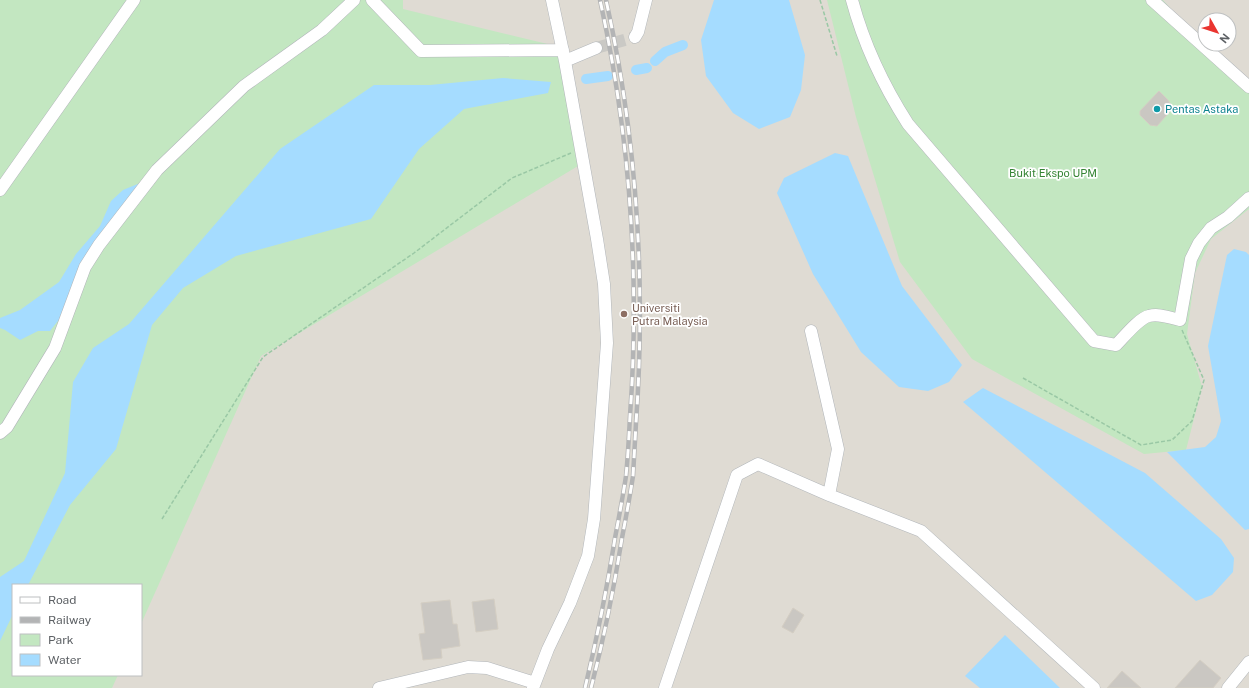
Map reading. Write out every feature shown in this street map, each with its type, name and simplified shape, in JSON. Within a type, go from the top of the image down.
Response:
[{"type":"street","points":[[0,190],[134,0]]},
{"type":"street","points":[[0,433],[7,427],[55,348],[85,267],[99,245],[158,170],[244,86],[322,30],[354,0]]},
{"type":"street","points":[[372,0],[421,51],[564,56],[596,48]]},
{"type":"street","points":[[379,688],[468,667],[487,668],[534,686],[548,649],[570,603],[588,556],[594,519],[607,343],[604,284],[598,239],[582,148],[552,0]]},
{"type":"street","points":[[635,37],[638,32],[646,0]]},
{"type":"street","points":[[852,0],[869,54],[895,104],[908,124],[1094,341],[1116,345],[1139,322],[1148,316],[1160,315],[1180,320],[1192,259],[1199,243],[1211,228],[1228,217],[1249,198]]},
{"type":"street","points":[[1152,0],[1249,87]]},
{"type":"street","points":[[811,330],[838,449],[829,495]]},
{"type":"street","points":[[665,688],[737,475],[758,464],[829,495],[921,532],[1094,688]]},
{"type":"street","points":[[1228,688],[1249,662]]},
{"type":"path","points":[[820,0],[837,56]]},
{"type":"path","points":[[162,519],[263,357],[414,252],[512,178],[582,148]]},
{"type":"path","points":[[1023,378],[1141,445],[1172,440],[1192,421],[1204,380],[1182,330],[1180,320]]},
{"type":"shaded area","name":"Universiti Putra Malaysia","points":[[0,0],[1249,0],[1249,688],[0,688]]},
{"type":"green space","points":[[0,0],[403,0],[403,9],[556,46],[583,163],[261,356],[142,622],[142,584],[12,584],[12,676],[118,676],[112,688],[0,688]]},
{"type":"green space","name":"Bukit Ekspo UPM","points":[[827,0],[1163,0],[1197,36],[1197,52],[1215,52],[1249,82],[1249,209],[1211,239],[1195,273],[1187,334],[1202,387],[1186,450],[1144,454],[972,359],[900,262],[856,117]]},
{"type":"water","points":[[714,0],[789,0],[805,55],[801,90],[790,117],[759,129],[733,113],[706,76],[701,40]]},
{"type":"water","points":[[503,78],[551,82],[548,93],[464,109],[419,149],[371,219],[236,256],[183,288],[152,325],[116,449],[70,505],[29,584],[12,584],[12,616],[0,641],[0,577],[24,561],[65,473],[73,382],[93,348],[129,324],[280,149],[374,85],[430,85]]},
{"type":"water","points":[[835,153],[848,156],[902,286],[962,365],[949,382],[928,391],[899,387],[861,352],[813,274],[777,193],[784,178]]},
{"type":"water","points":[[140,183],[61,317],[50,331],[38,331],[20,340],[0,328],[0,318],[20,310],[59,282],[76,254],[100,226],[111,201],[123,190]]},
{"type":"water","points":[[1234,249],[1246,252],[1249,255],[1249,529],[1245,530],[1167,452],[1205,447],[1216,437],[1221,421],[1208,346],[1227,255]]},
{"type":"water","points":[[983,388],[1145,473],[1221,539],[1234,558],[1233,572],[1212,595],[1196,601],[963,402]]},
{"type":"water","points":[[1005,635],[1060,688],[980,688],[965,676]]},
{"type":"building","name":"Pentas Astaka","points":[[1159,91],[1168,100],[1173,108],[1157,126],[1150,125],[1140,115],[1140,111]]},
{"type":"building","points":[[494,599],[498,629],[476,632],[472,602]]},
{"type":"building","points":[[450,600],[453,624],[457,624],[460,646],[441,649],[442,658],[423,660],[419,634],[425,633],[421,603]]},
{"type":"building","points":[[793,608],[804,615],[793,633],[782,627]]},
{"type":"building","points":[[1200,660],[1221,678],[1213,688],[1175,688]]},
{"type":"building","points":[[1122,671],[1141,688],[1107,688]]},
{"type":"waterway","points":[[655,61],[665,52],[683,45]]},
{"type":"waterway","points":[[636,70],[647,68]]},
{"type":"waterway","points":[[586,79],[608,76]]},
{"type":"tunnel","points":[[596,48],[635,37]]},
{"type":"railway","points":[[585,688],[605,594],[626,476],[633,364],[634,311],[630,207],[619,103],[600,0]]},
{"type":"railway","points":[[591,688],[612,594],[633,476],[639,370],[639,264],[632,158],[617,52],[606,0]]},
{"type":"place","name":"Pentas Astaka","points":[[1157,109]]},
{"type":"place","name":"Universiti Putra Malaysia","points":[[624,314]]}]
